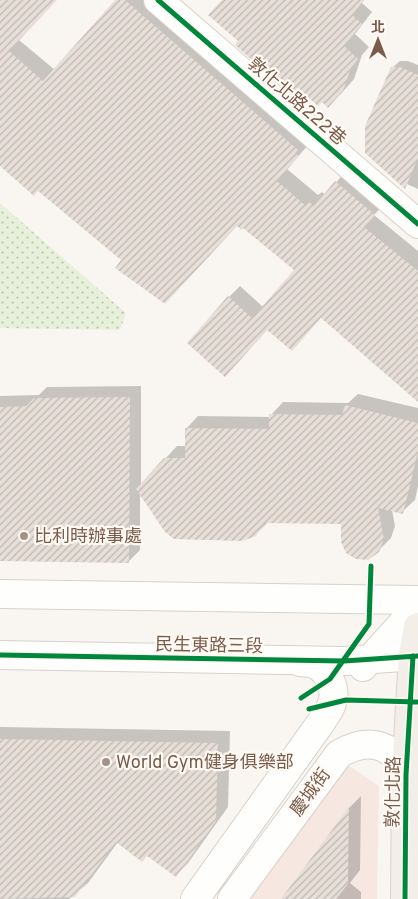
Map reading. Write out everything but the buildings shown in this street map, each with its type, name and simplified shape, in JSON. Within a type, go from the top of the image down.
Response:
[{"type":"main road","name":"敦化北路","points":[[405,899],[406,775],[418,627]]},
{"type":"street","name":"敦化北路222巷","points":[[158,0],[418,224]]},
{"type":"street","points":[[0,594],[418,600]]},
{"type":"street","name":"慶城街","points":[[195,899],[322,720],[332,703],[418,606]]},
{"type":"street","name":"民生東路三段","points":[[0,655],[291,660],[370,659],[415,656]]},
{"type":"street","points":[[291,660],[314,663],[323,670],[330,679],[333,690],[332,703]]},
{"type":"street","name":"慶城街","points":[[232,899],[338,754],[352,746],[374,744],[395,755],[406,775]]},
{"type":"shaded area","points":[[344,762],[379,786],[377,899],[248,899]]},
{"type":"green space","points":[[0,203],[126,313],[120,330],[0,328]]},
{"type":"cycle path","points":[[158,0],[418,224]]},
{"type":"cycle path","points":[[301,698],[330,679],[369,624],[371,566]]},
{"type":"cycle path","points":[[0,655],[344,661],[418,656]]},
{"type":"cycle path","points":[[405,899],[406,775],[413,656]]},
{"type":"cycle path","points":[[309,709],[346,700],[418,702]]},
{"type":"place","name":"比利時辦事處","points":[[24,536]]},
{"type":"place","name":"World Gym健身俱樂部","points":[[106,762]]}]
